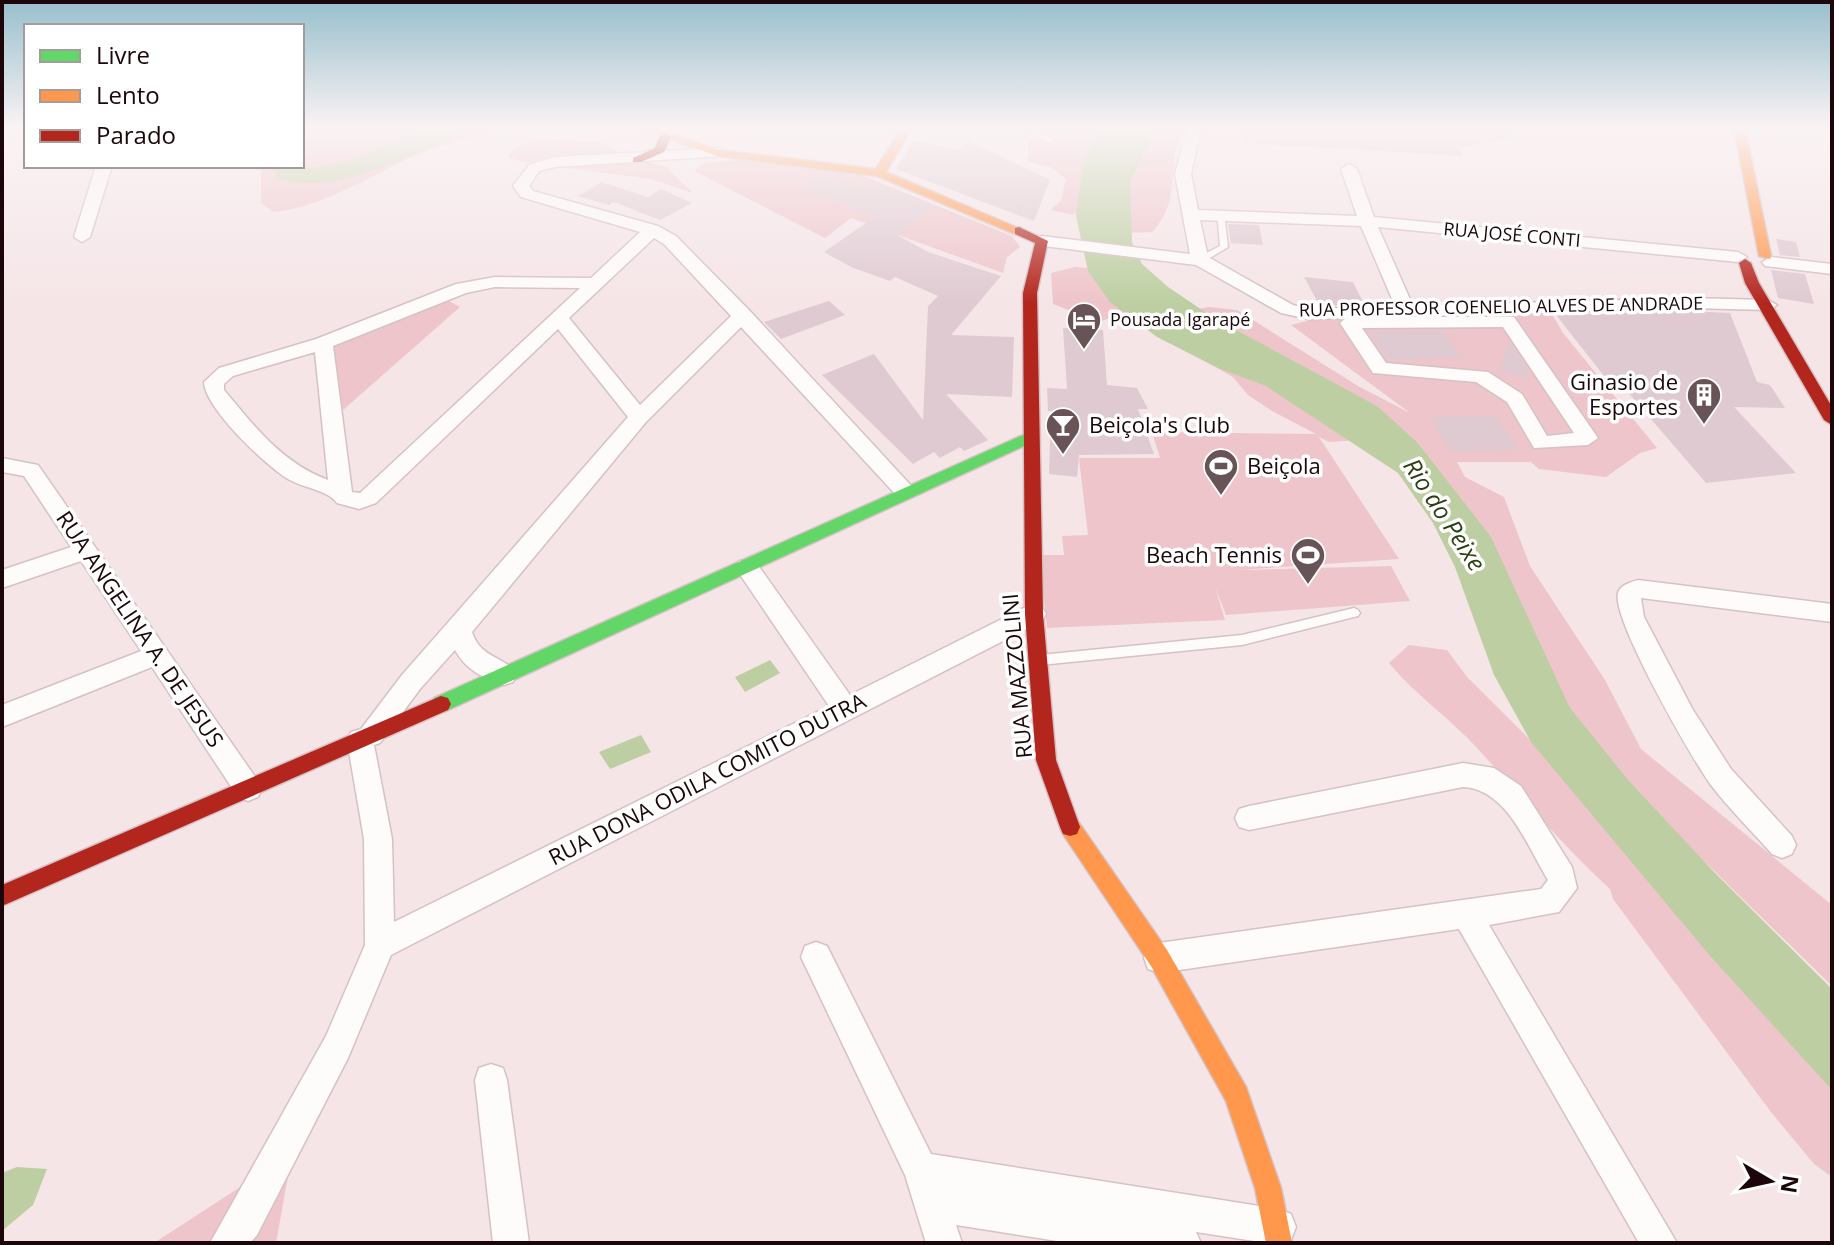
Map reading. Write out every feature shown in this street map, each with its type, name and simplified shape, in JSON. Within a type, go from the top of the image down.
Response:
[{"type":"street","points":[[82,237],[98,186]]},
{"type":"street","points":[[521,186],[527,194],[652,230],[687,254],[905,491]]},
{"type":"street","points":[[910,186],[1042,241],[1200,260],[1185,186]]},
{"type":"street","points":[[1355,186],[1406,310]]},
{"type":"street","points":[[1733,186],[1736,206]]},
{"type":"street","points":[[1752,186],[1768,262],[1763,297]]},
{"type":"street","name":"RUA JOSÉ CONTI","points":[[1190,215],[1220,213],[1367,221],[1741,252]]},
{"type":"street","points":[[598,283],[495,282],[462,288],[323,343],[226,372],[214,382],[214,391],[275,463],[314,485],[340,491],[351,500],[368,498],[598,283],[652,230]]},
{"type":"street","name":"RUA MAZZOLINI","points":[[1042,241],[1030,293],[1030,437],[1034,614],[1046,760],[1070,826],[1159,958],[1237,1096],[1279,1235]]},
{"type":"street","points":[[1741,252],[1768,262],[1832,269]]},
{"type":"street","points":[[1741,252],[1752,283],[1763,297],[1832,420]]},
{"type":"street","name":"RUA PROFESSOR COENELIO ALVES DE ANDRADE","points":[[1200,260],[1298,312],[1406,310],[1504,314],[1763,297]]},
{"type":"street","points":[[228,1243],[244,1222],[337,1047],[380,945],[378,839],[366,738],[639,417],[743,314]]},
{"type":"street","points":[[1504,314],[1588,438],[1541,443],[1515,398],[1481,376],[1380,369],[1349,323],[1444,322],[1504,314]]},
{"type":"street","points":[[559,318],[639,417]]},
{"type":"street","points":[[323,343],[340,491]]},
{"type":"street","points":[[2,896],[366,738],[747,567],[905,491],[1030,437]]},
{"type":"street","name":"RUA ANGELINA A. DE JESUS","points":[[2,465],[31,470],[248,789]]},
{"type":"street","points":[[2,579],[87,550]]},
{"type":"street","points":[[747,567],[845,709]]},
{"type":"street","points":[[1782,845],[1721,777],[1684,718],[1632,617],[1629,594],[1638,589],[1832,613]]},
{"type":"street","name":"RUA DONA ODILA COMITO DUTRA","points":[[380,945],[1034,614]]},
{"type":"street","points":[[459,630],[472,658],[483,667],[504,675]]},
{"type":"street","points":[[2,716],[157,655]]},
{"type":"street","points":[[1159,958],[1549,902],[1562,888],[1562,877],[1511,795],[1484,776],[1463,775],[1249,818]]},
{"type":"street","points":[[1467,915],[1659,1243]]},
{"type":"street","points":[[816,957],[921,1170],[944,1243]]},
{"type":"street","points":[[491,1080],[511,1243]]},
{"type":"street","points":[[921,1170],[1279,1235]]},
{"type":"street","points":[[934,1204],[1183,1243]]},
{"type":"lane","points":[[1200,260],[1224,247],[1220,213]]},
{"type":"lane","points":[[1040,660],[1242,640],[1354,613]]},
{"type":"shaded area","points":[[261,186],[354,186],[315,202],[274,212],[261,203]]},
{"type":"shaded area","points":[[672,186],[686,186],[693,193]]},
{"type":"shaded area","points":[[724,186],[889,186],[1012,236],[1020,247],[1007,257],[1003,273],[851,218],[825,238]]},
{"type":"shaded area","points":[[1064,186],[1092,186],[1088,204],[1073,215],[1050,210],[1061,201]]},
{"type":"shaded area","points":[[1115,186],[1172,186],[1165,214],[1152,232],[1126,233],[1111,197]]},
{"type":"shaded area","points":[[1075,267],[1101,269],[1186,311],[1209,307],[1237,310],[1358,386],[1410,413],[1291,325],[1315,319],[1552,314],[1563,333],[1657,448],[1640,453],[1606,477],[1539,469],[1531,462],[1457,462],[1465,477],[1504,497],[1530,566],[1605,680],[1641,749],[1832,905],[1832,986],[1586,746],[1468,521],[1359,440],[1329,442],[1319,437],[1399,559],[1239,570],[1391,566],[1410,601],[1226,615],[1215,587],[1225,620],[1047,628],[1040,555],[1064,555],[1062,536],[1088,535],[1079,458],[1160,458],[1152,432],[1316,434],[1248,395],[1233,377],[1121,314],[1099,322],[1053,304],[1051,273]]},
{"type":"shaded area","points":[[443,298],[460,307],[343,410],[331,344]]},
{"type":"shaded area","points":[[1409,645],[1447,650],[1467,677],[1832,1040],[1832,1177],[1814,1164],[1771,1112],[1613,899],[1610,889],[1467,738],[1389,663]]},
{"type":"shaded area","points":[[288,1176],[276,1243],[154,1243],[254,1178]]},
{"type":"water","name":"Rio do Peixe","points":[[1080,186],[1130,186],[1132,242],[1142,264],[1168,287],[1214,318],[1377,406],[1417,442],[1491,537],[1570,708],[1629,781],[1715,873],[1832,989],[1832,1090],[1711,957],[1531,742],[1494,675],[1455,567],[1433,523],[1398,473],[1266,386],[1218,368],[1157,337],[1110,302],[1088,271],[1076,216]]},
{"type":"water","points":[[770,660],[780,673],[745,692],[735,677]]},
{"type":"water","points":[[641,735],[651,752],[610,769],[599,752]]},
{"type":"water","points":[[17,1167],[47,1169],[33,1205],[2,1231],[2,1173]]},
{"type":"building","points":[[595,186],[615,186],[648,197],[661,189],[692,203],[660,220],[614,202],[609,205],[578,196]]},
{"type":"building","points":[[883,186],[934,207],[897,235],[928,252],[1001,276],[951,335],[1014,337],[1012,397],[946,394],[988,440],[964,451],[960,447],[940,458],[934,452],[913,464],[822,375],[874,354],[923,420],[928,306],[938,296],[895,277],[890,281],[851,267],[824,252],[876,216],[801,188]]},
{"type":"building","points":[[941,186],[1048,186],[1034,221]]},
{"type":"building","points":[[1228,224],[1259,225],[1263,245],[1231,243]]},
{"type":"building","points":[[1776,239],[1796,242],[1800,257],[1780,255]]},
{"type":"building","points":[[1771,270],[1805,274],[1814,304],[1778,298]]},
{"type":"building","points":[[1304,277],[1353,282],[1364,304],[1320,306]]},
{"type":"building","points":[[829,301],[845,315],[781,339],[764,322]]},
{"type":"building","points":[[1689,311],[1730,313],[1757,382],[1770,385],[1785,408],[1734,407],[1796,473],[1706,483],[1613,375],[1604,376],[1556,315]]},
{"type":"building","points":[[1063,328],[1103,330],[1107,385],[1137,388],[1148,409],[1138,409],[1154,454],[1079,455],[1077,477],[1049,474],[1051,411],[1048,411],[1047,388],[1067,389]]},
{"type":"building","points":[[1443,330],[1461,357],[1388,360],[1369,331]]},
{"type":"building","points":[[1509,341],[1528,369],[1527,378],[1500,371]]},
{"type":"building","points":[[1495,415],[1518,449],[1450,452],[1430,417]]},
{"type":"traffic: fast","points":[[441,704],[1030,437]]},
{"type":"traffic: slow","points":[[911,186],[1019,231]]},
{"type":"traffic: slow","points":[[1751,186],[1765,256]]},
{"type":"traffic: slow","points":[[1070,827],[1159,958],[1237,1096],[1268,1188],[1279,1243]]},
{"type":"traffic: jam","points":[[1019,231],[1042,241],[1030,293],[1034,614],[1046,760],[1070,827]]},
{"type":"traffic: jam","points":[[1745,263],[1752,283],[1832,420]]},
{"type":"traffic: jam","points":[[2,896],[441,704]]},
{"type":"place","name":"Pousada Igarapé","points":[[1084,351]]},
{"type":"place","name":"Ginasio de Esportes","points":[[1704,426]]},
{"type":"place","name":"Beiçola's Club","points":[[1063,456]]},
{"type":"place","name":"Beiçola","points":[[1221,497]]},
{"type":"place","name":"Beach Tennis","points":[[1308,586]]}]
